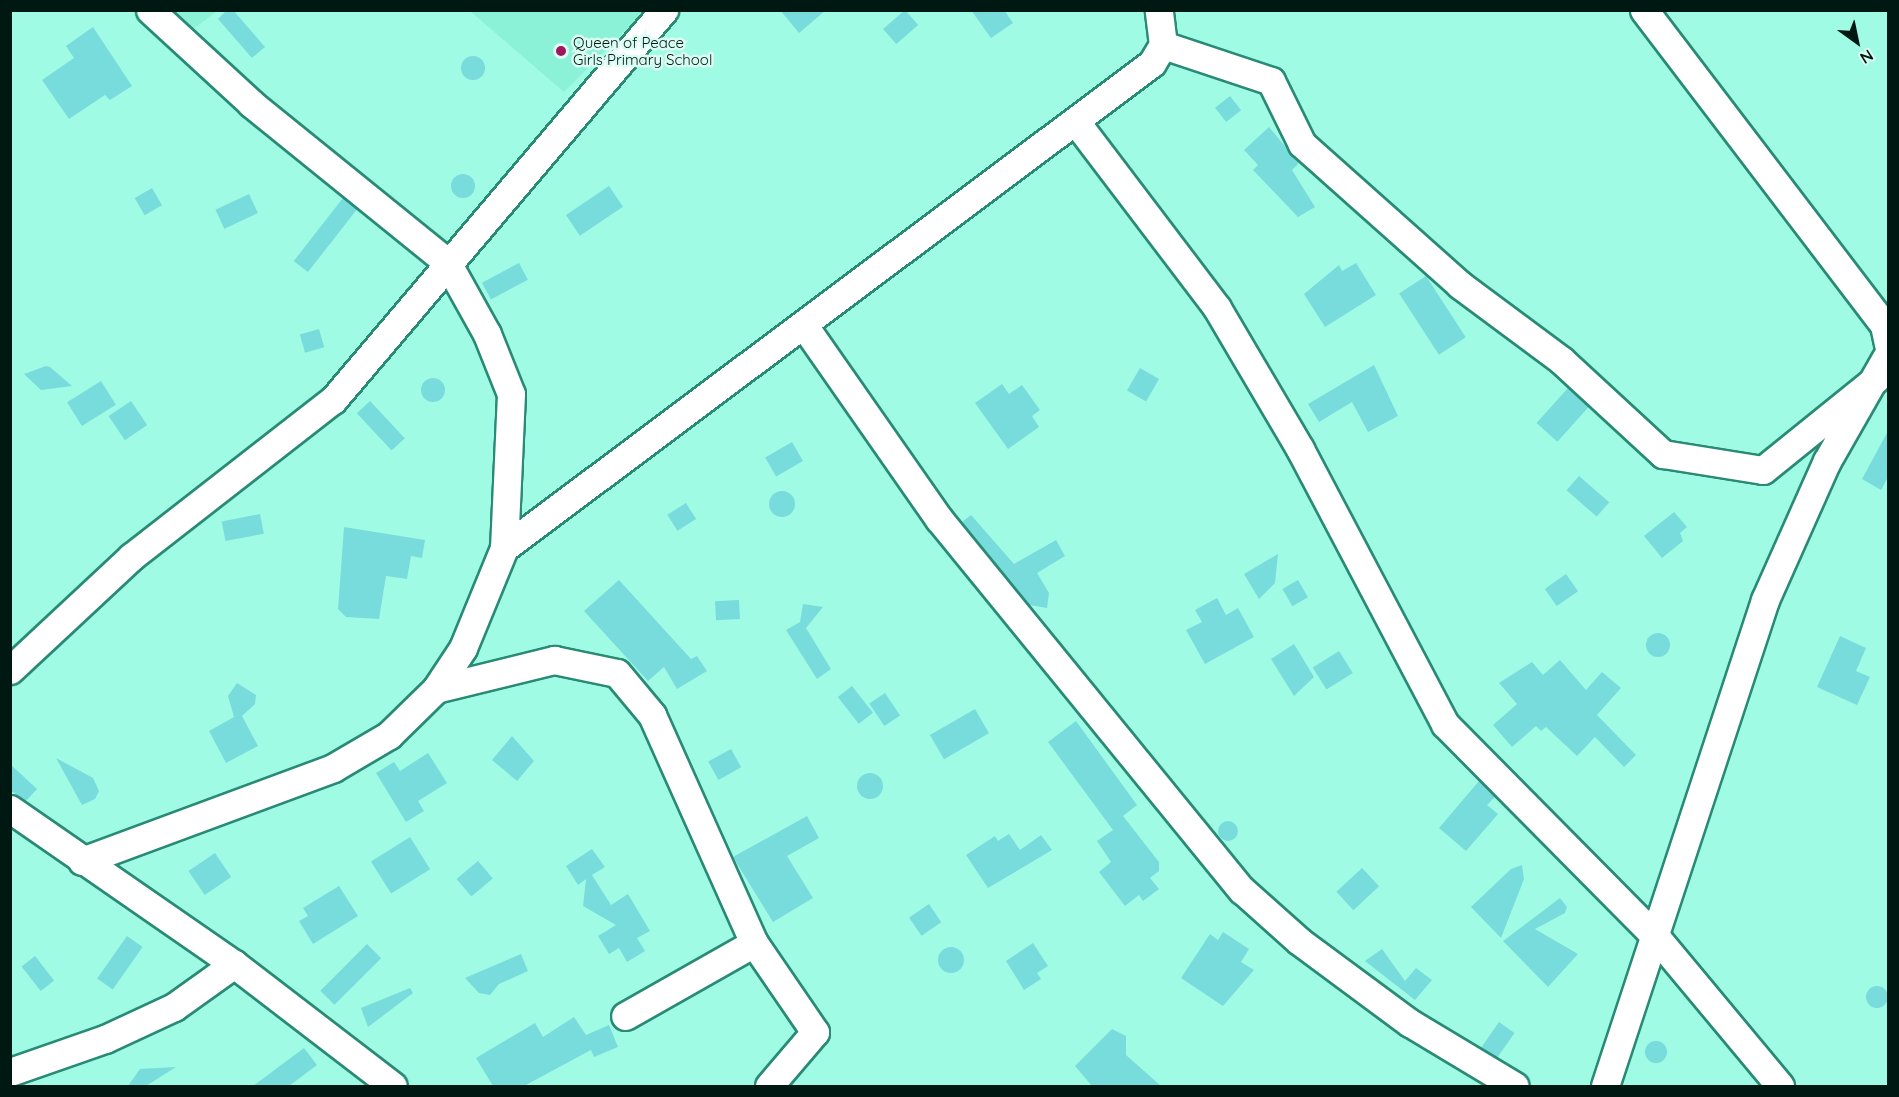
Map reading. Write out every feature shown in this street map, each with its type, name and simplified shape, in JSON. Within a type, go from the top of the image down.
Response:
[{"type":"street","points":[[82,861],[333,768],[389,735],[436,689],[463,648],[504,548],[511,394],[487,334],[447,262],[250,103],[150,10]]},
{"type":"street","points":[[10,669],[131,557],[333,400],[447,262],[664,10]]},
{"type":"street","points":[[1644,10],[1884,325],[1888,344]]},
{"type":"street","points":[[504,548],[805,327],[1152,63],[1158,24],[1271,81],[1302,144],[1460,285],[1561,360],[1663,454],[1763,470],[1883,380]]},
{"type":"street","points":[[1076,122],[1217,308],[1300,449],[1445,724],[1656,937],[1780,1086]]},
{"type":"street","points":[[805,327],[939,519],[1242,890],[1299,941],[1410,1023],[1515,1086]]},
{"type":"street","points":[[1605,1086],[1783,553],[1827,460],[1883,380],[1888,354]]},
{"type":"street","points":[[436,689],[554,660],[617,672],[652,715],[754,943],[815,1032],[769,1086]]},
{"type":"street","points":[[10,809],[234,964],[393,1086]]},
{"type":"street","points":[[625,1016],[754,943]]},
{"type":"street","points":[[10,1072],[105,1039],[174,1007],[234,964]]},
{"type":"shaded area","points":[[163,11],[217,11],[188,33]]},
{"type":"shaded area","name":"Queen of Peace Girls Primary School","points":[[470,11],[645,11],[564,92]]},
{"type":"building","points":[[227,10],[233,10],[265,47],[252,58],[218,19]]},
{"type":"building","points":[[780,10],[826,10],[799,33]]},
{"type":"building","points":[[905,10],[918,25],[896,44],[883,29]]},
{"type":"building","points":[[971,10],[1004,10],[1013,23],[991,38]]},
{"type":"building","points":[[93,27],[132,86],[110,100],[105,95],[69,119],[42,80],[74,58],[66,46]]},
{"type":"building","points":[[473,56],[478,57],[484,63],[484,73],[478,79],[473,80],[468,79],[462,73],[461,68],[462,63],[468,57]]},
{"type":"building","points":[[1230,96],[1241,110],[1226,122],[1215,108]]},
{"type":"building","points":[[1269,127],[1299,163],[1292,170],[1315,207],[1298,217],[1253,170],[1258,165],[1244,150]]},
{"type":"building","points":[[463,174],[468,175],[474,181],[474,191],[468,197],[463,198],[458,197],[452,191],[451,186],[452,181],[458,175]]},
{"type":"building","points":[[609,186],[623,207],[580,236],[566,215]]},
{"type":"building","points":[[152,188],[162,205],[145,215],[135,198]]},
{"type":"building","points":[[249,194],[258,213],[224,229],[215,210]]},
{"type":"building","points":[[343,198],[357,209],[308,272],[294,261]]},
{"type":"building","points":[[519,263],[528,280],[491,299],[482,283]]},
{"type":"building","points":[[1356,263],[1376,295],[1325,327],[1304,294],[1339,265],[1342,271]]},
{"type":"building","points":[[1426,276],[1466,337],[1439,355],[1399,293]]},
{"type":"building","points":[[319,329],[324,347],[305,353],[300,335]]},
{"type":"building","points":[[1374,365],[1398,416],[1368,432],[1352,402],[1319,422],[1308,404]]},
{"type":"building","points":[[46,366],[72,386],[41,390],[24,374]]},
{"type":"building","points":[[1140,368],[1159,379],[1146,402],[1127,391]]},
{"type":"building","points":[[433,378],[438,379],[444,385],[444,395],[438,401],[433,402],[428,401],[422,395],[421,390],[422,385],[428,379]]},
{"type":"building","points":[[101,381],[116,405],[82,426],[67,402]]},
{"type":"building","points":[[1002,384],[1009,394],[1022,385],[1040,410],[1032,416],[1039,427],[1008,449],[975,403]]},
{"type":"building","points":[[1568,388],[1589,407],[1557,442],[1537,423]]},
{"type":"building","points":[[131,401],[147,425],[125,440],[109,416]]},
{"type":"building","points":[[370,401],[405,438],[392,451],[357,413]]},
{"type":"building","points":[[1888,431],[1888,477],[1881,490],[1862,479]]},
{"type":"building","points":[[792,442],[803,461],[776,477],[765,458]]},
{"type":"building","points":[[1579,476],[1609,502],[1597,517],[1567,490]]},
{"type":"building","points":[[782,491],[791,495],[795,504],[791,513],[782,517],[773,513],[769,504],[773,495]]},
{"type":"building","points":[[686,503],[696,519],[677,531],[667,515]]},
{"type":"building","points":[[1674,512],[1687,527],[1680,533],[1683,541],[1662,558],[1644,536]]},
{"type":"building","points":[[260,514],[264,534],[226,541],[222,521]]},
{"type":"building","points":[[971,515],[1014,564],[1056,540],[1065,556],[1037,573],[1049,593],[1047,608],[1029,605],[962,522]]},
{"type":"building","points":[[344,527],[425,540],[422,558],[411,556],[407,579],[386,576],[379,619],[346,617],[338,609]]},
{"type":"building","points":[[1278,554],[1275,583],[1259,599],[1244,574]]},
{"type":"building","points":[[1566,574],[1578,591],[1557,606],[1545,589]]},
{"type":"building","points":[[619,580],[691,659],[697,656],[707,671],[677,689],[664,667],[648,681],[584,611]]},
{"type":"building","points":[[1298,580],[1308,597],[1292,606],[1282,589]]},
{"type":"building","points":[[1217,598],[1226,615],[1238,608],[1254,637],[1205,664],[1186,630],[1202,622],[1195,610]]},
{"type":"building","points":[[739,600],[740,619],[716,620],[715,601]]},
{"type":"building","points":[[803,604],[823,607],[806,628],[831,669],[817,679],[786,630],[800,622]]},
{"type":"building","points":[[1658,633],[1666,637],[1670,645],[1666,653],[1658,657],[1650,653],[1646,645],[1650,637]]},
{"type":"building","points":[[1840,636],[1866,648],[1856,671],[1870,677],[1857,705],[1817,687]]},
{"type":"building","points":[[1294,644],[1314,677],[1294,696],[1271,659]]},
{"type":"building","points":[[1339,651],[1353,673],[1326,689],[1313,667]]},
{"type":"building","points":[[1560,660],[1586,690],[1602,672],[1621,688],[1597,715],[1636,755],[1624,767],[1595,737],[1577,756],[1546,727],[1541,731],[1536,726],[1512,747],[1493,725],[1517,704],[1499,683],[1532,662],[1543,675]]},
{"type":"building","points":[[237,683],[256,695],[255,704],[242,716],[258,746],[226,763],[209,731],[234,717],[228,696]]},
{"type":"building","points":[[852,686],[873,713],[859,724],[838,697]]},
{"type":"building","points":[[885,693],[900,715],[884,726],[869,704]]},
{"type":"building","points":[[975,709],[989,733],[944,759],[930,735]]},
{"type":"building","points":[[1076,721],[1137,805],[1123,816],[1159,862],[1159,871],[1150,878],[1159,889],[1143,901],[1139,895],[1125,906],[1099,872],[1111,862],[1097,841],[1113,830],[1048,742]]},
{"type":"building","points":[[512,736],[534,761],[517,781],[492,760]]},
{"type":"building","points":[[731,749],[741,767],[718,780],[708,762]]},
{"type":"building","points":[[428,753],[447,783],[418,801],[424,811],[406,822],[376,773],[394,762],[400,771]]},
{"type":"building","points":[[56,758],[93,778],[99,791],[95,799],[82,805]]},
{"type":"building","points":[[10,764],[37,789],[26,801],[10,790]]},
{"type":"building","points":[[870,773],[879,777],[883,786],[879,795],[870,799],[861,795],[857,786],[861,777]]},
{"type":"building","points":[[1479,781],[1495,797],[1487,805],[1498,814],[1466,851],[1439,828]]},
{"type":"building","points":[[807,816],[819,838],[787,856],[813,898],[773,922],[733,857]]},
{"type":"building","points":[[1228,821],[1235,824],[1238,831],[1235,838],[1228,841],[1221,838],[1218,831],[1221,824]]},
{"type":"building","points":[[1009,834],[1020,850],[1041,835],[1052,850],[988,888],[966,855],[995,836],[998,841]]},
{"type":"building","points":[[410,837],[430,869],[391,894],[371,861]]},
{"type":"building","points":[[592,849],[605,867],[592,875],[611,905],[628,894],[650,931],[637,938],[645,951],[627,962],[619,948],[609,954],[598,936],[616,925],[583,906],[586,879],[578,885],[566,866]]},
{"type":"building","points":[[215,853],[231,877],[205,895],[188,871]]},
{"type":"building","points":[[478,861],[493,879],[471,897],[457,879]]},
{"type":"building","points":[[1522,865],[1524,879],[1501,938],[1471,907],[1511,869]]},
{"type":"building","points":[[1362,868],[1379,886],[1353,910],[1336,892]]},
{"type":"building","points":[[339,886],[358,916],[313,944],[299,921],[308,916],[303,908]]},
{"type":"building","points":[[1560,898],[1567,907],[1565,913],[1535,929],[1578,954],[1548,987],[1503,941]]},
{"type":"building","points":[[929,904],[941,922],[921,936],[909,917]]},
{"type":"building","points":[[1223,932],[1249,949],[1241,962],[1254,970],[1223,1006],[1181,978],[1210,934],[1218,940]]},
{"type":"building","points":[[127,936],[143,947],[113,989],[97,979]]},
{"type":"building","points":[[1033,943],[1048,966],[1037,973],[1041,979],[1024,990],[1006,961]]},
{"type":"building","points":[[367,944],[381,958],[334,1005],[320,991]]},
{"type":"building","points":[[951,947],[960,951],[964,960],[960,969],[951,973],[942,969],[938,960],[942,951]]},
{"type":"building","points":[[1382,949],[1405,981],[1416,968],[1432,980],[1415,1000],[1365,961]]},
{"type":"building","points":[[521,954],[528,971],[499,984],[490,995],[479,993],[465,978]]},
{"type":"building","points":[[35,956],[54,980],[41,991],[22,966]]},
{"type":"building","points":[[1873,986],[1881,986],[1888,993],[1888,1001],[1881,1008],[1873,1008],[1866,1001],[1866,993]]},
{"type":"building","points":[[410,988],[413,993],[368,1027],[361,1008]]},
{"type":"building","points":[[574,1017],[586,1035],[609,1025],[618,1047],[594,1057],[591,1050],[524,1086],[493,1086],[476,1058],[535,1023],[543,1037]]},
{"type":"building","points":[[1499,1022],[1515,1033],[1497,1058],[1481,1047]]},
{"type":"building","points":[[1112,1029],[1126,1036],[1126,1055],[1161,1086],[1092,1086],[1075,1066]]},
{"type":"building","points":[[1652,1041],[1660,1041],[1667,1048],[1667,1056],[1660,1063],[1652,1063],[1645,1056],[1645,1048]]},
{"type":"building","points":[[304,1048],[317,1065],[289,1086],[253,1086]]},
{"type":"building","points":[[176,1067],[146,1086],[128,1086],[140,1069]]},
{"type":"place","name":"Queen of Peace Girls Primary School","points":[[561,51]]}]
